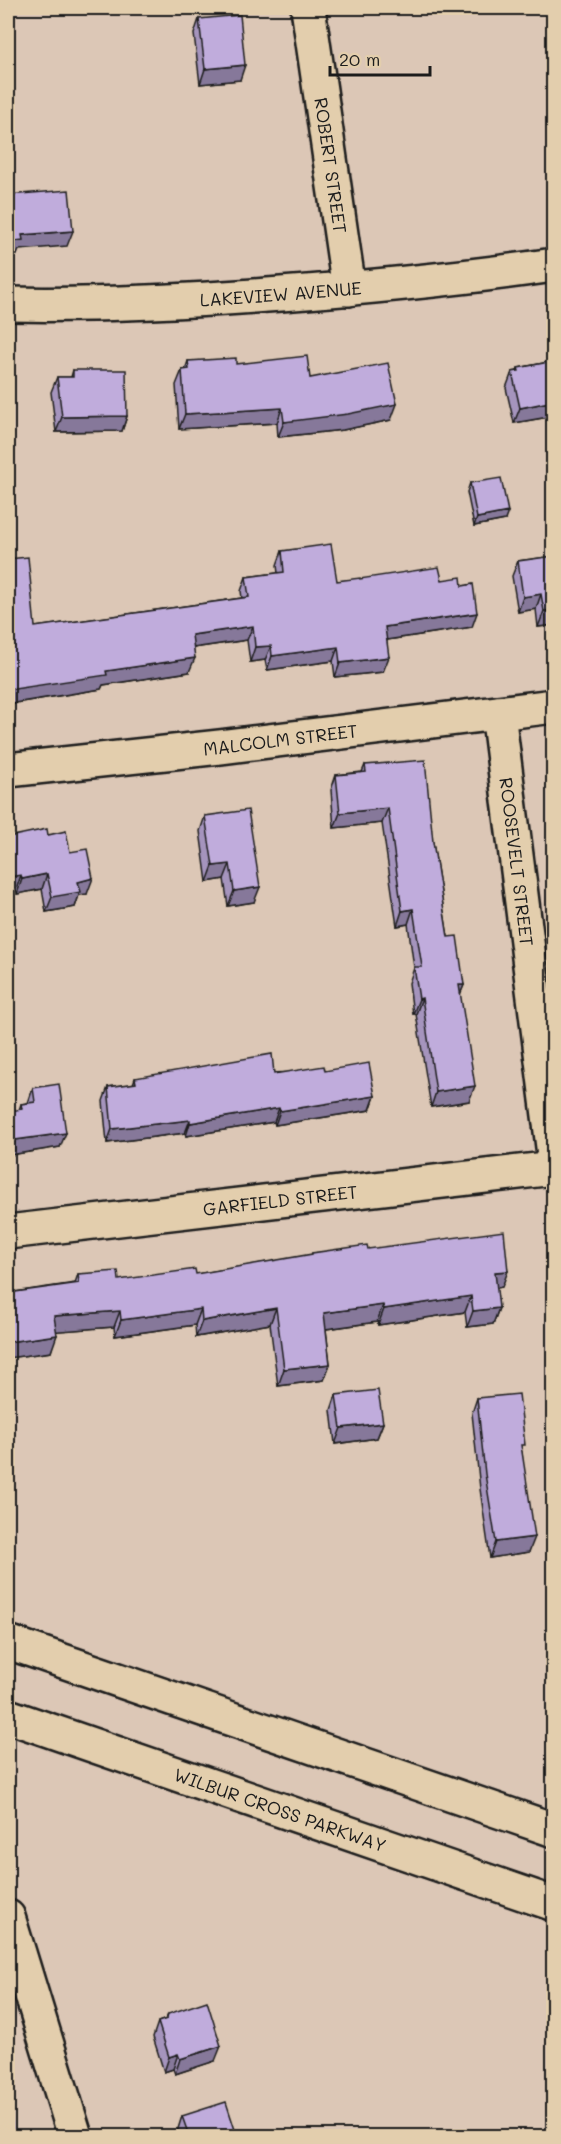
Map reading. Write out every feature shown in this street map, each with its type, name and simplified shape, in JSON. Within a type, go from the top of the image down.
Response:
[{"type":"main road","name":"ROBERT STREET","points":[[308,8],[349,289]]},
{"type":"main road","name":"LAKEVIEW AVENUE","points":[[8,304],[77,306],[349,289],[554,265]]},
{"type":"main road","name":"MALCOLM STREET","points":[[8,770],[220,747],[554,706]]},
{"type":"main road","name":"ROOSEVELT STREET","points":[[498,713],[554,1155]]},
{"type":"main road","name":"GARFIELD STREET","points":[[8,1232],[554,1168]]},
{"type":"main road","points":[[8,1642],[554,1830]]},
{"type":"main road","name":"WILBUR CROSS PARKWAY","points":[[8,1716],[554,1904]]},
{"type":"main road","points":[[8,1920],[75,2136]]},
{"type":"shaded area","points":[[8,2104],[18,2136],[8,2136]]},
{"type":"building","points":[[240,15],[245,65],[205,69],[199,19]]},
{"type":"building","points":[[69,190],[73,231],[22,235],[23,240],[8,242],[8,195]]},
{"type":"building","points":[[307,356],[310,378],[388,363],[397,404],[348,414],[284,422],[282,408],[185,414],[182,370],[189,369],[188,361],[236,358],[236,364]]},
{"type":"building","points":[[554,361],[554,401],[520,408],[512,372],[519,371],[518,368]]},
{"type":"building","points":[[73,370],[126,370],[127,416],[62,417],[57,377],[73,377]]},
{"type":"building","points":[[501,478],[508,512],[477,518],[470,483]]},
{"type":"building","points":[[331,544],[337,581],[439,567],[442,580],[461,577],[462,586],[473,584],[477,613],[385,627],[389,657],[340,663],[338,647],[272,656],[271,646],[255,647],[253,626],[192,635],[195,658],[106,671],[107,675],[8,690],[8,559],[28,557],[35,627],[249,597],[246,577],[284,572],[282,551]]},
{"type":"building","points":[[554,556],[554,610],[544,611],[541,594],[523,597],[518,561]]},
{"type":"building","points":[[425,760],[433,842],[448,937],[457,936],[464,985],[459,985],[475,1086],[436,1092],[422,998],[419,999],[414,967],[422,967],[413,909],[402,911],[388,808],[340,813],[336,775],[366,772],[365,765]]},
{"type":"building","points":[[248,810],[260,887],[234,891],[230,864],[213,866],[205,816]]},
{"type":"building","points":[[47,829],[48,835],[66,831],[70,852],[87,849],[93,878],[78,882],[81,892],[52,897],[47,874],[22,879],[21,875],[8,877],[8,837]]},
{"type":"building","points":[[272,1054],[274,1074],[324,1066],[325,1071],[369,1063],[375,1096],[280,1111],[279,1108],[190,1123],[190,1120],[112,1129],[108,1087],[136,1083],[135,1078]]},
{"type":"building","points":[[59,1084],[66,1133],[8,1139],[8,1119],[12,1118],[10,1111],[22,1109],[21,1104],[35,1102],[33,1088]]},
{"type":"building","points":[[504,1231],[508,1271],[495,1272],[499,1308],[473,1311],[471,1296],[384,1309],[383,1305],[324,1313],[330,1364],[284,1369],[276,1308],[202,1321],[201,1309],[121,1320],[120,1311],[54,1316],[57,1335],[8,1342],[8,1293],[79,1283],[78,1274],[118,1271],[119,1280],[195,1269],[196,1274],[367,1245],[368,1249]]},
{"type":"building","points":[[378,1390],[383,1423],[341,1428],[336,1395]]},
{"type":"building","points":[[519,1394],[525,1445],[521,1445],[535,1537],[496,1542],[485,1474],[477,1398]]},
{"type":"building","points":[[207,2001],[221,2046],[180,2059],[178,2054],[169,2057],[158,2022],[167,2019],[168,2014]]},
{"type":"building","points":[[226,2102],[237,2136],[189,2136],[182,2116]]}]
